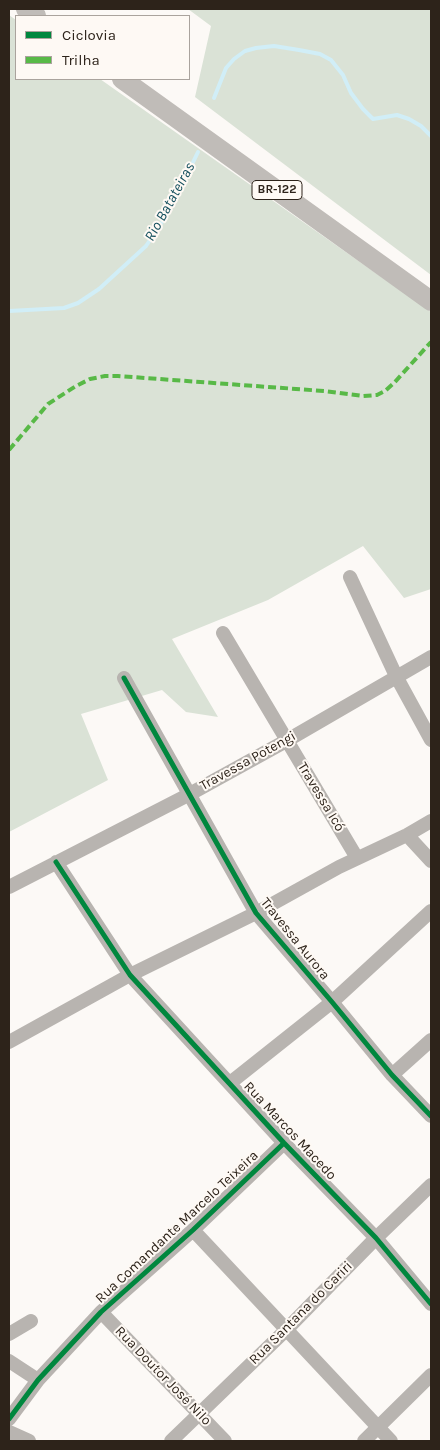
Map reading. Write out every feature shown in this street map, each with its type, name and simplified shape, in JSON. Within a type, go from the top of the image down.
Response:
[{"type":"highway","name":"BR-122","points":[[123,80],[431,302]]},
{"type":"street","points":[[350,577],[396,676],[431,740]]},
{"type":"street","name":"Travessa Icó","points":[[223,633],[357,858]]},
{"type":"street","name":"Travessa Potengi","points":[[9,887],[188,795],[431,657]]},
{"type":"street","name":"Travessa Aurora","points":[[124,678],[256,913],[392,1075],[431,1116]]},
{"type":"street","points":[[9,1042],[130,975],[256,913],[339,867],[407,835],[431,821]]},
{"type":"street","points":[[407,835],[431,861]]},
{"type":"street","name":"Rua Marcos Macedo","points":[[56,862],[130,975],[284,1143],[376,1238],[431,1304]]},
{"type":"street","points":[[230,1083],[332,1002],[431,911]]},
{"type":"street","points":[[392,1075],[431,1040]]},
{"type":"street","name":"Rua Comandante Marcelo Teixeira","points":[[9,1419],[38,1380],[102,1312],[193,1230],[284,1143]]},
{"type":"street","name":"Rua Santana do Cariri","points":[[171,1441],[286,1330],[431,1185]]},
{"type":"street","points":[[193,1230],[391,1441]]},
{"type":"street","name":"Rua Doutor José Nilo","points":[[102,1312],[225,1441]]},
{"type":"street","points":[[9,1334],[31,1321]]},
{"type":"street","points":[[9,1361],[38,1380]]},
{"type":"street","points":[[364,1441],[431,1375]]},
{"type":"street","points":[[9,1432],[29,1441]]},
{"type":"shaded area","points":[[188,9],[431,9],[431,275],[195,97],[211,26]]},
{"type":"shaded area","points":[[9,15],[15,19],[15,80],[101,80],[431,312],[431,589],[404,598],[363,546],[268,600],[172,639],[218,717],[186,712],[162,690],[81,714],[108,780],[9,832]]},
{"type":"waterway","name":"Rio Batateiras","points":[[214,98],[226,68],[245,51],[274,46],[299,50],[320,54],[331,60],[343,75],[351,93],[373,119],[397,115],[421,126],[431,136]]},
{"type":"waterway","name":"Rio Batateiras","points":[[9,311],[64,308],[78,303],[99,289],[146,246],[164,219],[198,152]]},
{"type":"marked path","points":[[9,450],[48,404],[90,379],[118,376],[324,391],[363,396],[377,395],[394,383],[431,342]]},
{"type":"cycle path","points":[[124,678],[256,913],[392,1075],[431,1116]]},
{"type":"cycle path","points":[[56,862],[130,975],[284,1143],[376,1238],[431,1304]]},
{"type":"cycle path","points":[[9,1419],[38,1380],[101,1312],[193,1230],[284,1143]]}]
